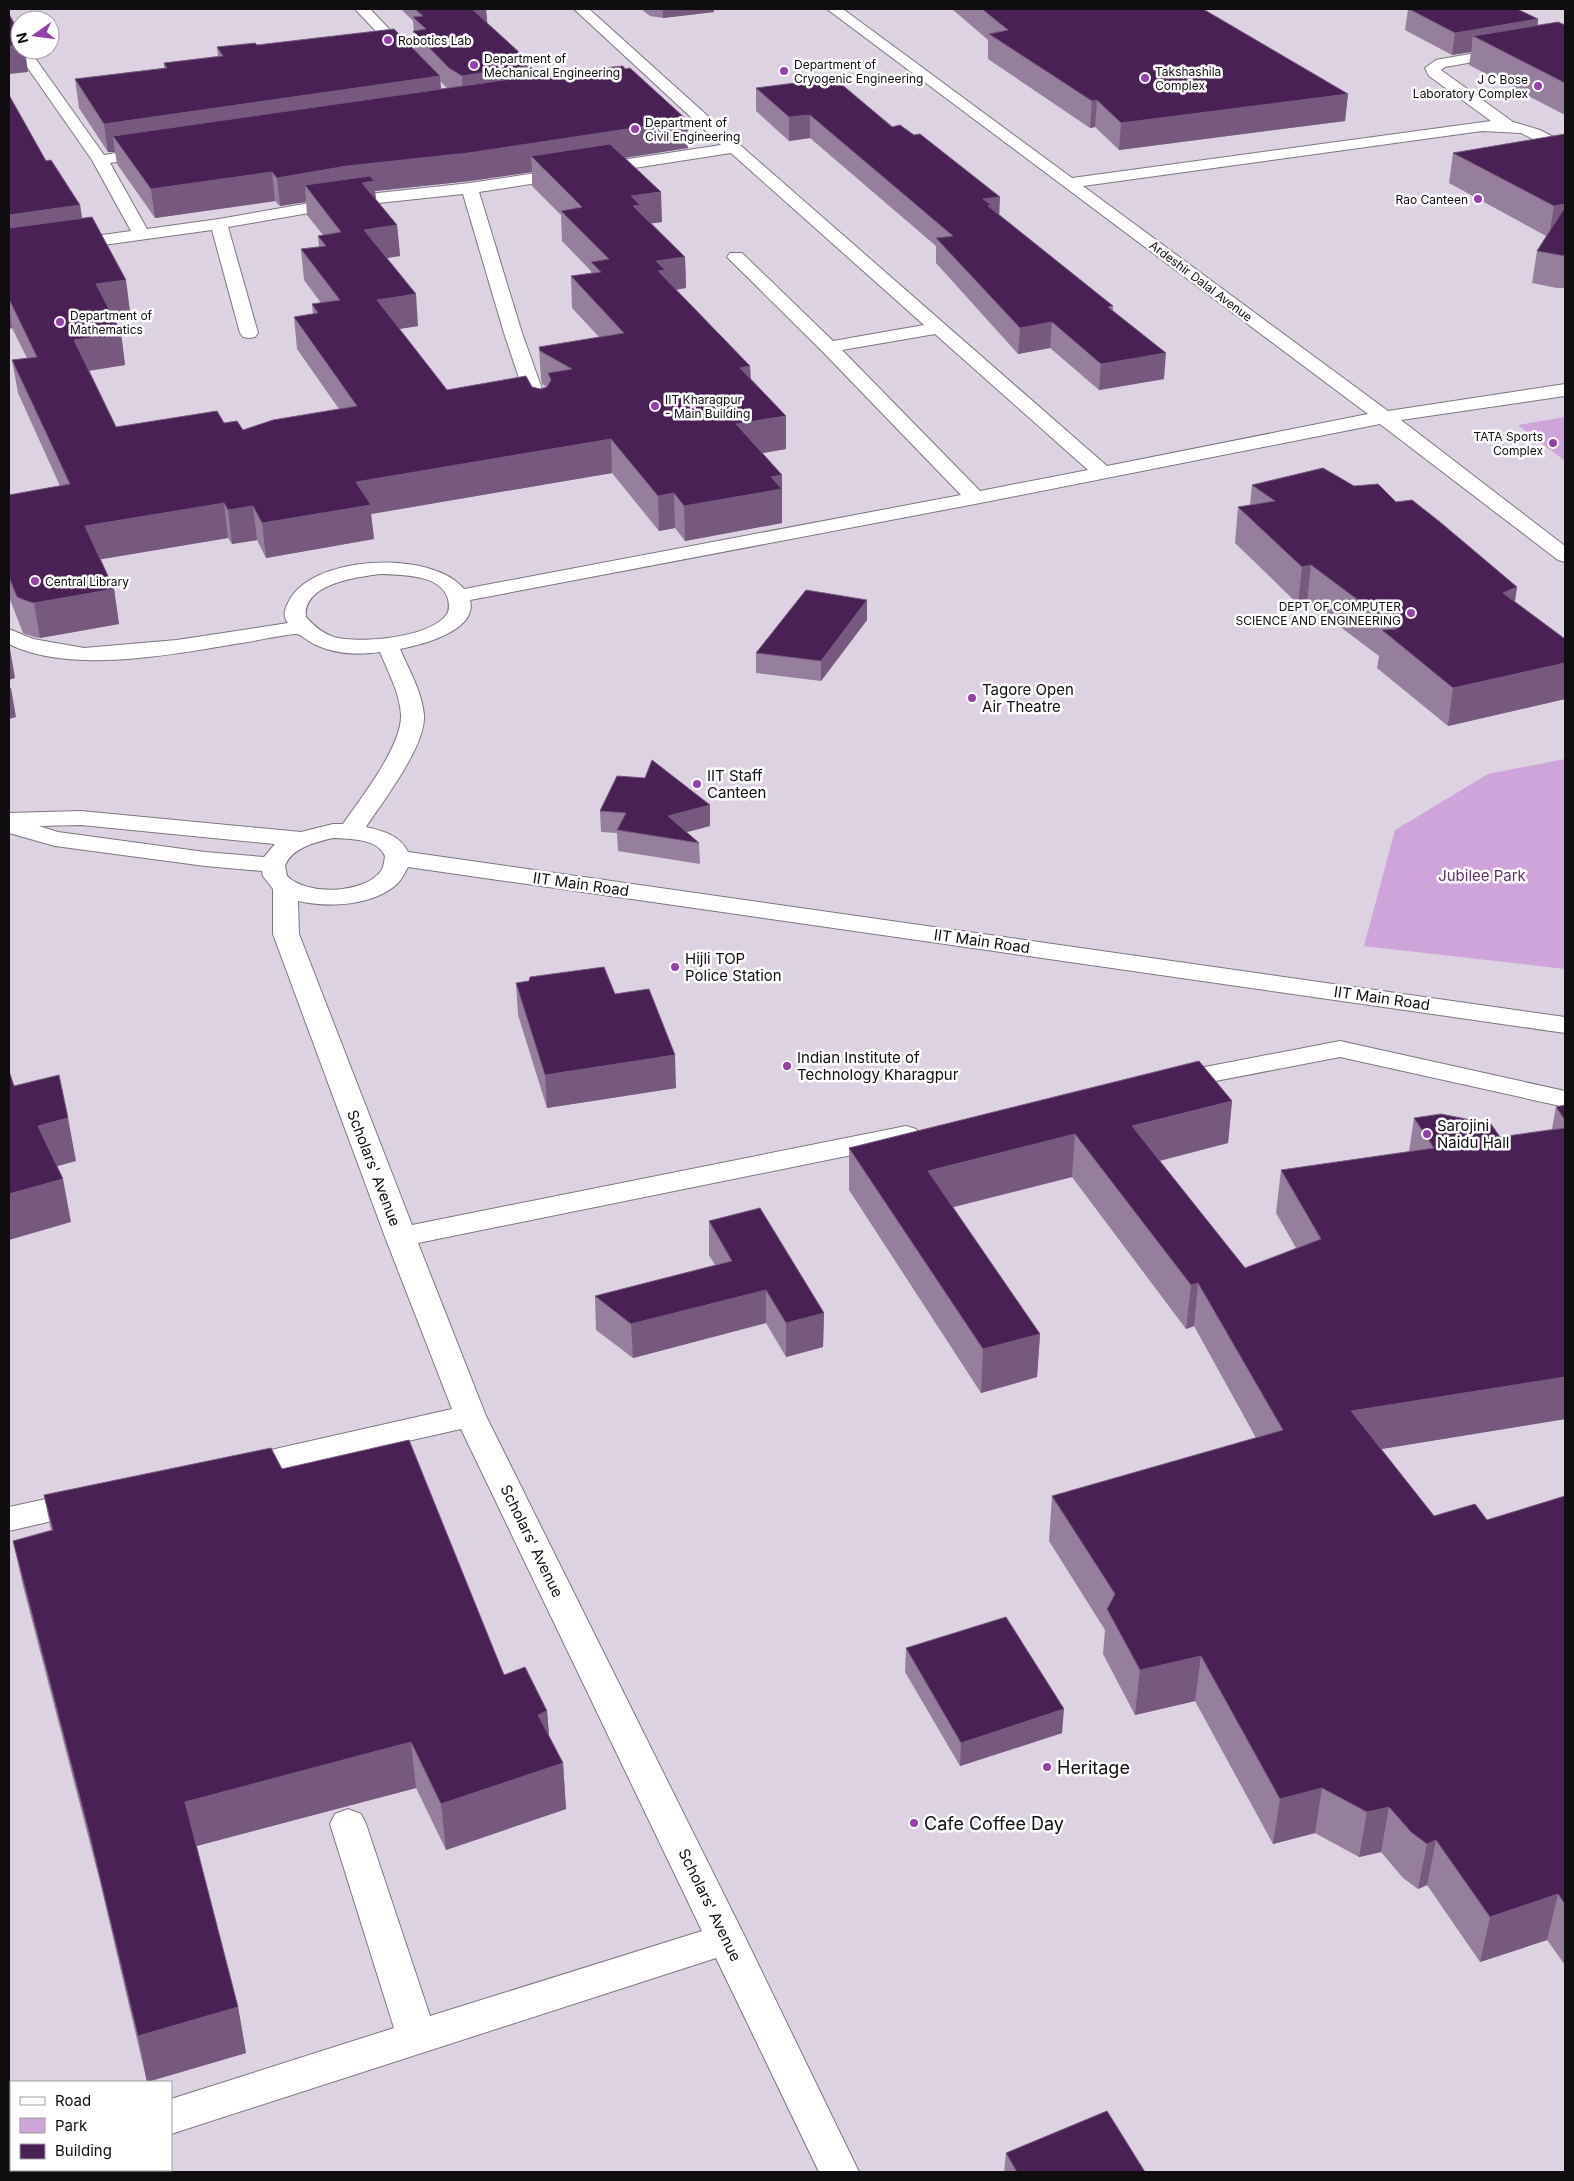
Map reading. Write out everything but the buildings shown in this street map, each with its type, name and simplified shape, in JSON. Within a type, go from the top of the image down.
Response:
[{"type":"street","points":[[362,9],[416,67]]},
{"type":"street","points":[[581,9],[734,148],[1102,472]]},
{"type":"street","name":"Ardeshir Dalal Avenue","points":[[834,9],[1384,417],[1565,556]]},
{"type":"street","points":[[1507,124],[1434,73],[1432,68],[1441,64],[1565,42]]},
{"type":"street","points":[[29,60],[100,160],[142,235]]},
{"type":"street","points":[[637,80],[656,76]]},
{"type":"street","points":[[1069,183],[1507,124],[1532,130],[1565,150]]},
{"type":"street","points":[[9,253],[219,224],[350,201],[470,188],[734,148]]},
{"type":"street","points":[[100,160],[168,150]]},
{"type":"street","points":[[470,188],[513,332],[541,414]]},
{"type":"street","points":[[219,224],[249,333]]},
{"type":"street","points":[[736,257],[829,348],[975,498]]},
{"type":"street","points":[[829,348],[939,328]]},
{"type":"street","points":[[459,596],[975,498],[1384,417],[1565,390]]},
{"type":"street","points":[[380,568],[407,569],[431,575],[449,584],[459,596],[461,609],[452,622],[436,633],[414,641],[388,646],[361,647],[336,644],[314,637],[301,627],[294,615],[297,602],[302,595],[308,589],[328,578],[352,571],[380,568]]},
{"type":"street","points":[[9,636],[27,645],[84,655],[177,647],[301,627]]},
{"type":"street","points":[[351,831],[406,744],[412,723],[410,703],[388,646]]},
{"type":"street","points":[[9,820],[81,818],[301,839]]},
{"type":"street","points":[[9,824],[55,839],[205,859],[279,876],[300,894],[318,897],[358,894],[375,888],[388,878],[396,868],[398,858],[393,848],[383,840],[369,834],[334,831],[301,839],[287,846],[278,855],[279,876]]},
{"type":"street","name":"IIT Main Road","points":[[398,858],[1565,1025]]},
{"type":"street","name":"Scholars' Avenue","points":[[279,876],[286,934],[400,1237],[470,1416],[727,1939],[839,2172]]},
{"type":"street","points":[[1148,1086],[1340,1049],[1565,1099]]},
{"type":"street","points":[[400,1237],[935,1130]]},
{"type":"street","points":[[211,1474],[470,1416]]},
{"type":"street","points":[[9,1519],[114,1496]]},
{"type":"street","points":[[348,1824],[417,2037]]},
{"type":"street","points":[[172,2117],[727,1939]]},
{"type":"shaded area","name":"Indian Institute of Technology Kharagpur","points":[[9,9],[1565,9],[1565,2172],[9,2172]]},
{"type":"green space","name":"TATA Sports Complex","points":[[1565,417],[1565,461],[1518,425]]},
{"type":"green space","name":"Jubilee Park","points":[[1565,759],[1565,969],[1364,946],[1395,830],[1488,774]]},
{"type":"place","name":"Robotics Lab","points":[[388,40]]},
{"type":"place","name":"Department of Mechanical Engineering","points":[[474,65]]},
{"type":"place","name":"Department of Cryogenic Engineering","points":[[784,71]]},
{"type":"place","name":"Takshashila Complex","points":[[1145,78]]},
{"type":"place","name":"J C Bose Laboratory Complex","points":[[1538,86]]},
{"type":"place","name":"Department of Civil Engineering","points":[[635,129]]},
{"type":"place","name":"Rao Canteen","points":[[1478,199]]},
{"type":"place","name":"Department of Mathematics","points":[[60,322]]},
{"type":"place","name":"IIT Kharagpur - Main Building","points":[[655,406]]},
{"type":"place","name":"TATA Sports Complex","points":[[1553,443]]},
{"type":"place","name":"Central Library","points":[[35,581]]},
{"type":"place","name":"DEPT OF COMPUTER SCIENCE AND ENGINEERING","points":[[1411,613]]},
{"type":"place","name":"Tagore Open Air Theatre","points":[[972,698]]},
{"type":"place","name":"IIT Staff Canteen","points":[[697,784]]},
{"type":"place","name":"Hijli TOP Police Station","points":[[675,967]]},
{"type":"place","name":"Indian Institute of Technology Kharagpur","points":[[787,1066]]},
{"type":"place","name":"Sarojini Naidu Hall","points":[[1427,1134]]},
{"type":"place","name":"Heritage","points":[[1047,1767]]},
{"type":"place","name":"Cafe Coffee Day","points":[[914,1823]]}]
